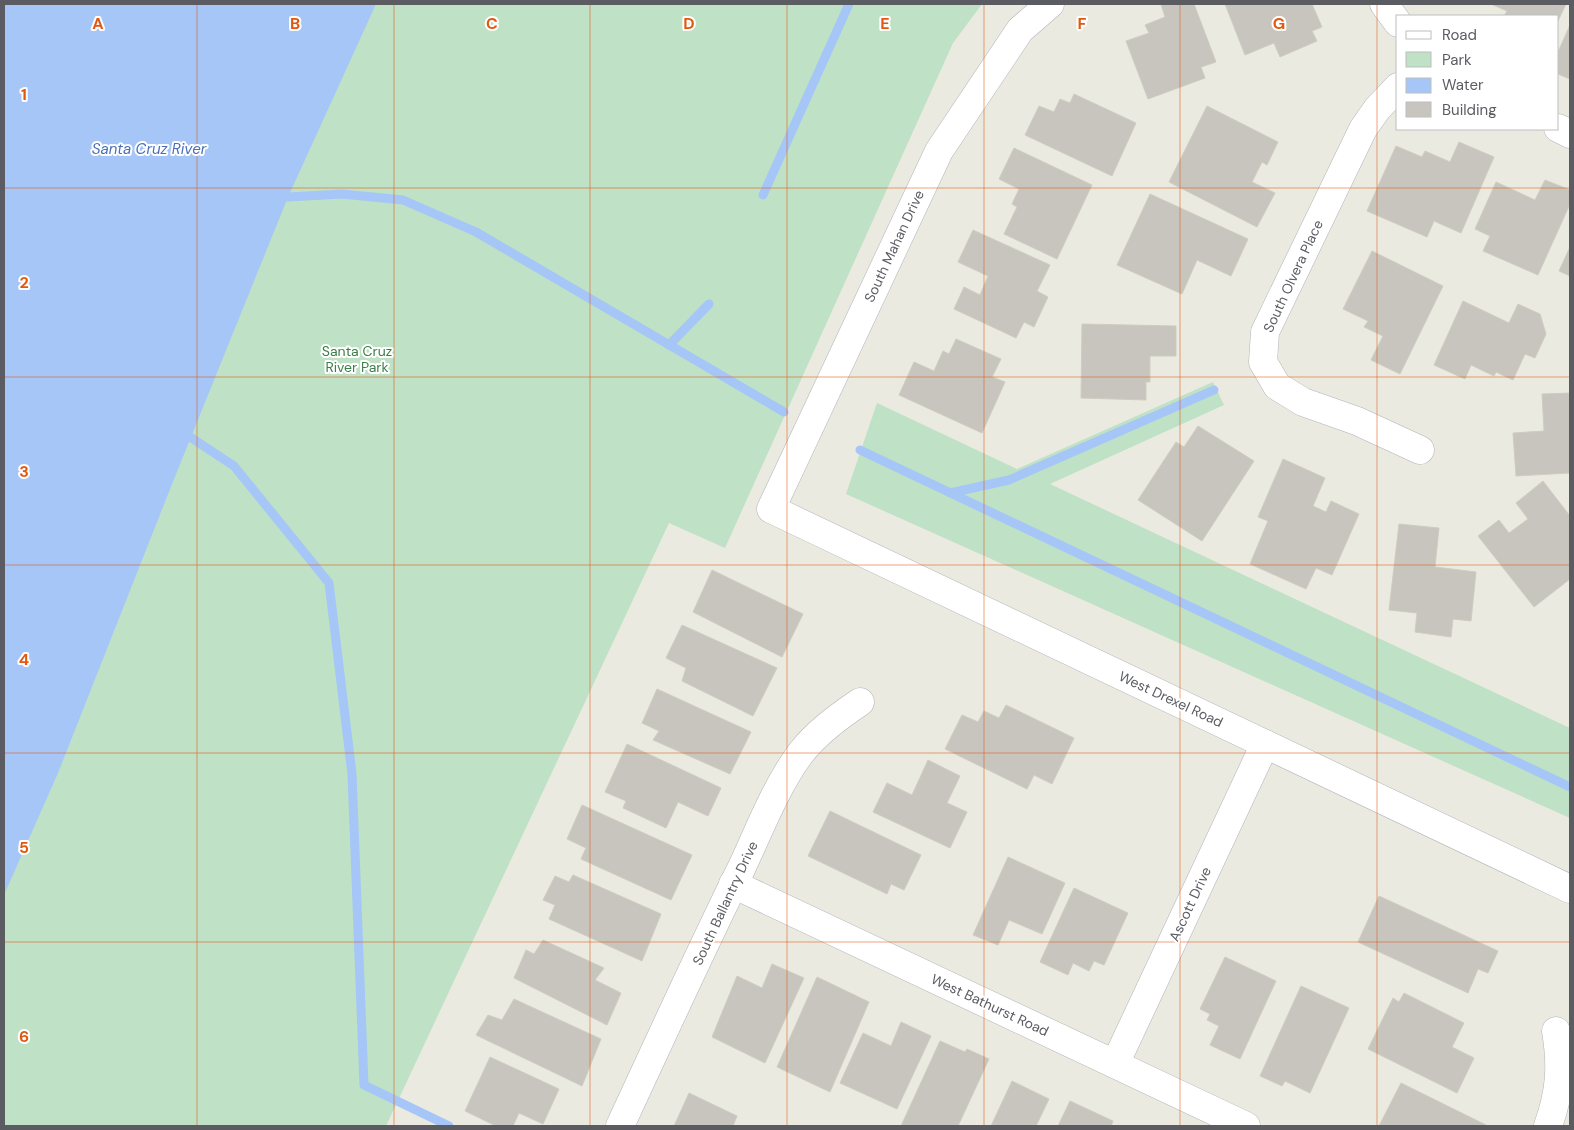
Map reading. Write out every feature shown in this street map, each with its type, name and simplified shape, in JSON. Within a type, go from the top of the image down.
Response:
[{"type":"street","name":"South Mahan Drive","points":[[771,509],[939,151],[1020,30],[1050,4]]},
{"type":"street","points":[[1384,4],[1396,20]]},
{"type":"street","name":"South Olvera Place","points":[[1396,89],[1377,109],[1363,129],[1265,332],[1263,362],[1277,386],[1303,402],[1357,421],[1420,450]]},
{"type":"street","name":"West Drexel Road","points":[[771,509],[1570,889]]},
{"type":"street","name":"South Ballantry Drive","points":[[620,1126],[733,884],[786,776],[801,753],[819,734],[860,702]]},
{"type":"street","name":"Ascott Drive","points":[[1115,1064],[1266,744]]},
{"type":"street","name":"West Bathurst Road","points":[[733,884],[1246,1126]]},
{"type":"street","points":[[1548,1126],[1556,1104],[1560,1078],[1560,1053],[1556,1031]]},
{"type":"green space","name":"Santa Cruz River Park","points":[[4,4],[982,4],[953,43],[725,548],[669,523],[386,1126],[4,1126]]},
{"type":"green space","points":[[1213,382],[1224,405],[1050,484],[1570,728],[1570,818],[846,494],[877,403],[1017,469]]},
{"type":"water","name":"Santa Cruz River","points":[[4,4],[376,4],[288,197],[58,773],[4,895]]},
{"type":"building","points":[[1161,4],[1194,4],[1216,62],[1201,67],[1205,78],[1148,99],[1126,41],[1149,33],[1145,25],[1165,17]]},
{"type":"building","points":[[1225,4],[1312,4],[1322,27],[1312,31],[1317,41],[1280,57],[1274,43],[1245,55]]},
{"type":"building","points":[[1491,4],[1566,4],[1559,19],[1559,15],[1505,15],[1507,11]]},
{"type":"building","points":[[1570,25],[1570,79],[1559,74],[1559,50]]},
{"type":"building","points":[[1074,94],[1136,123],[1112,176],[1025,135],[1039,106],[1054,112],[1060,99],[1070,103]]},
{"type":"building","points":[[1207,106],[1278,142],[1267,165],[1262,162],[1252,182],[1275,193],[1257,227],[1169,182]]},
{"type":"building","points":[[1459,142],[1494,157],[1461,233],[1434,221],[1427,237],[1367,211],[1396,146],[1422,157],[1425,151],[1450,162]]},
{"type":"building","points":[[1014,148],[1092,185],[1057,259],[1004,234],[1017,207],[1012,204],[1019,189],[999,179]]},
{"type":"building","points":[[1545,180],[1570,190],[1570,204],[1538,275],[1483,251],[1490,236],[1475,229],[1496,182],[1535,200]]},
{"type":"building","points":[[1150,194],[1248,239],[1231,276],[1197,260],[1182,294],[1117,265]]},
{"type":"building","points":[[973,230],[1050,265],[1037,291],[1048,297],[1034,327],[1024,322],[1016,338],[954,309],[964,287],[980,295],[988,276],[958,262]]},
{"type":"building","points":[[1570,247],[1570,276],[1559,271]]},
{"type":"building","points":[[1372,251],[1443,286],[1400,374],[1371,360],[1383,336],[1364,327],[1368,321],[1343,309]]},
{"type":"building","points":[[1463,301],[1509,323],[1518,304],[1540,314],[1546,334],[1535,358],[1525,354],[1513,380],[1496,372],[1494,376],[1471,365],[1465,379],[1434,365]]},
{"type":"building","points":[[1082,324],[1176,326],[1176,356],[1150,356],[1150,382],[1146,382],[1146,400],[1081,398]]},
{"type":"building","points":[[956,339],[1001,359],[992,377],[1005,382],[982,433],[899,395],[914,362],[934,371],[943,351],[949,354]]},
{"type":"building","points":[[1570,393],[1570,473],[1516,476],[1513,433],[1544,431],[1542,394]]},
{"type":"building","points":[[1198,426],[1254,461],[1202,541],[1138,500],[1176,442],[1184,447]]},
{"type":"building","points":[[1283,459],[1325,478],[1313,506],[1326,512],[1331,501],[1359,514],[1332,575],[1316,568],[1306,589],[1250,564],[1268,521],[1258,517]]},
{"type":"building","points":[[1543,481],[1570,516],[1570,579],[1534,607],[1478,536],[1499,520],[1509,533],[1528,519],[1516,503]]},
{"type":"building","points":[[1399,524],[1439,528],[1435,567],[1476,572],[1471,621],[1453,619],[1451,637],[1415,632],[1417,613],[1389,610]]},
{"type":"building","points":[[712,570],[803,614],[782,657],[693,612]]},
{"type":"building","points":[[682,625],[777,668],[753,716],[682,681],[686,668],[666,658]]},
{"type":"building","points":[[657,689],[751,732],[730,774],[653,740],[659,731],[642,723]]},
{"type":"building","points":[[1006,705],[1074,738],[1052,784],[1034,775],[1027,789],[945,749],[962,715],[978,722],[984,711],[999,718]]},
{"type":"building","points":[[627,744],[721,788],[708,816],[678,802],[666,828],[623,808],[626,801],[605,792]]},
{"type":"building","points":[[928,760],[960,776],[947,803],[967,812],[950,848],[873,812],[887,783],[912,795]]},
{"type":"building","points":[[582,805],[692,855],[671,900],[581,859],[586,848],[567,839]]},
{"type":"building","points":[[830,811],[921,855],[904,890],[891,884],[887,894],[808,856]]},
{"type":"building","points":[[1008,857],[1065,883],[1042,934],[1009,920],[998,945],[973,935]]},
{"type":"building","points":[[573,875],[661,914],[642,961],[549,919],[555,905],[543,900],[555,876],[569,882]]},
{"type":"building","points":[[1074,888],[1128,913],[1104,965],[1094,961],[1089,971],[1073,963],[1068,975],[1040,962]]},
{"type":"building","points":[[1379,896],[1498,951],[1488,973],[1478,969],[1468,993],[1358,942]]},
{"type":"building","points":[[543,940],[604,968],[595,980],[621,993],[607,1025],[514,978],[526,950],[534,954]]},
{"type":"building","points":[[1225,957],[1276,981],[1240,1059],[1210,1045],[1219,1026],[1207,1020],[1210,1014],[1200,1009]]},
{"type":"building","points":[[772,964],[804,978],[765,1063],[712,1037],[737,976],[762,988]]},
{"type":"building","points":[[817,977],[869,1002],[830,1092],[777,1067]]},
{"type":"building","points":[[1301,986],[1349,1008],[1310,1093],[1285,1081],[1282,1086],[1260,1076]]},
{"type":"building","points":[[1404,993],[1464,1023],[1452,1047],[1474,1058],[1457,1093],[1368,1049],[1393,998],[1399,1002]]},
{"type":"building","points":[[514,999],[601,1039],[582,1086],[476,1035],[488,1015],[502,1020]]},
{"type":"building","points":[[901,1022],[931,1036],[897,1109],[840,1083],[863,1033],[891,1046]]},
{"type":"building","points":[[940,1041],[965,1052],[967,1049],[989,1059],[958,1126],[901,1126]]},
{"type":"building","points":[[490,1057],[559,1089],[543,1124],[519,1113],[513,1126],[496,1126],[465,1111]]},
{"type":"building","points":[[1012,1081],[1049,1099],[1036,1126],[991,1126]]},
{"type":"building","points":[[1401,1083],[1488,1126],[1379,1126]]},
{"type":"building","points":[[689,1093],[737,1116],[733,1126],[674,1126]]},
{"type":"building","points":[[1070,1101],[1113,1121],[1111,1126],[1058,1126]]},
{"type":"waterway","points":[[763,195],[849,4]]},
{"type":"waterway","points":[[278,194],[288,197],[342,194],[403,200],[476,232],[784,412]]},
{"type":"waterway","points":[[669,345],[709,304]]},
{"type":"waterway","points":[[950,493],[1009,480],[1214,390]]},
{"type":"waterway","points":[[181,431],[234,466],[329,583],[352,774],[364,1085],[449,1126]]},
{"type":"waterway","points":[[860,450],[1570,787]]}]
